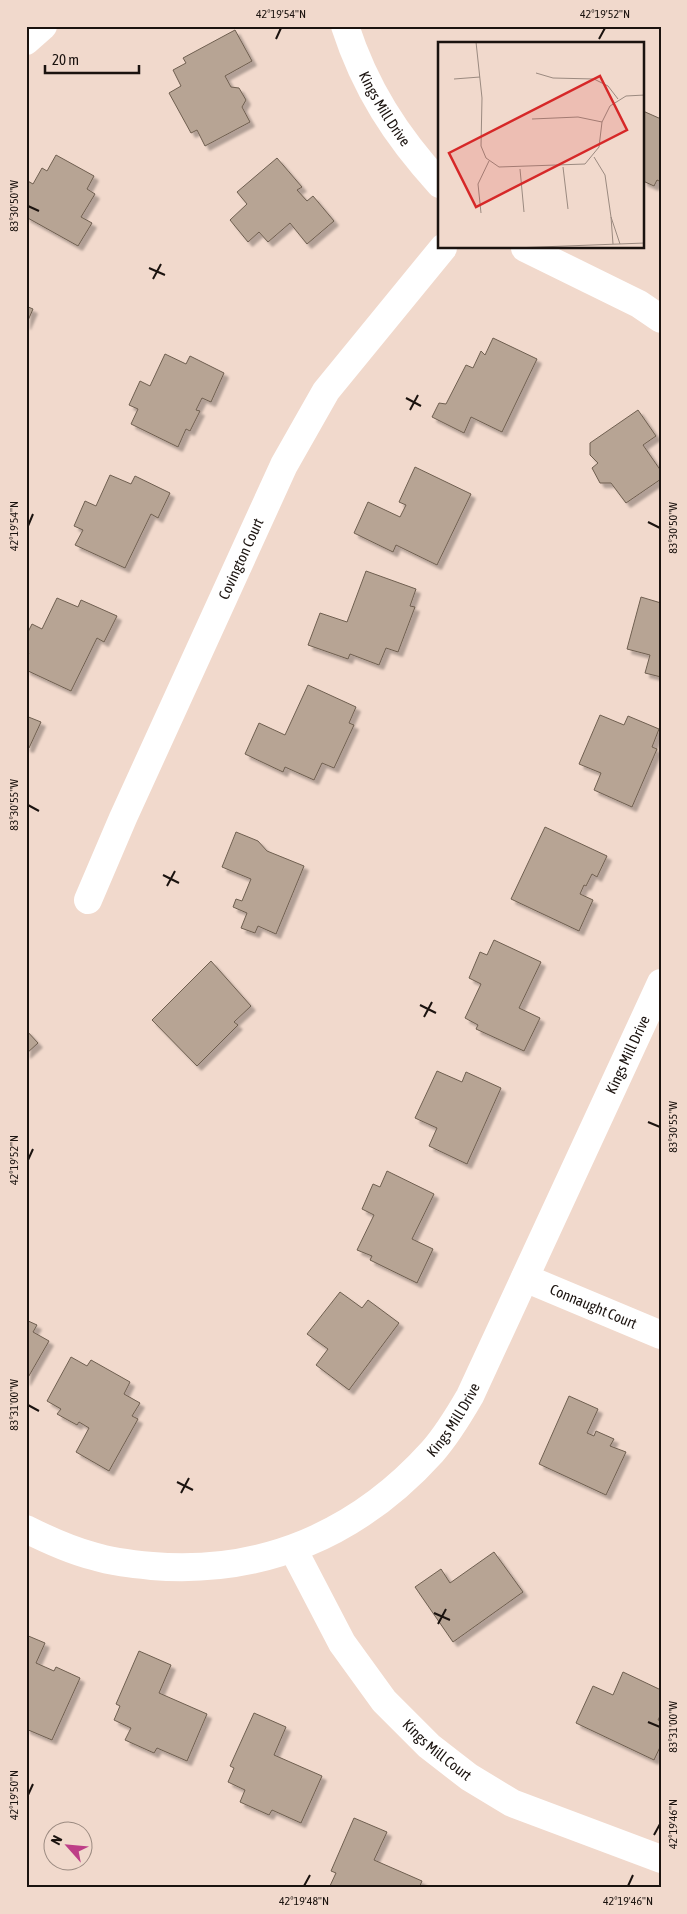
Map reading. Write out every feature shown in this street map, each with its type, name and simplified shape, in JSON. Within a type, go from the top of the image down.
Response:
[{"type":"street","points":[[26,41],[43,26]]},
{"type":"street","name":"Kings Mill Drive","points":[[345,26],[352,49],[371,91],[391,124],[417,160],[438,182]]},
{"type":"street","name":"Covington Court","points":[[88,900],[123,818],[284,465],[304,428],[326,391],[442,249]]},
{"type":"street","points":[[527,249],[639,304],[661,319]]},
{"type":"street","name":"Kings Mill Drive","points":[[26,1529],[61,1546],[93,1557],[126,1564],[183,1568],[239,1563],[293,1549],[329,1533],[368,1510],[402,1482],[433,1451],[453,1424],[470,1396],[661,983]]},
{"type":"street","name":"Connaught Court","points":[[525,1278],[661,1335]]},
{"type":"street","name":"Kings Mill Court","points":[[293,1549],[342,1643],[384,1701],[429,1746],[469,1777],[512,1803],[661,1859]]},
{"type":"building","points":[[235,30],[252,61],[225,76],[231,87],[239,88],[246,100],[242,107],[250,122],[205,146],[197,130],[191,133],[169,93],[181,86],[173,70],[186,63],[183,58]]},
{"type":"building","points":[[644,111],[661,119],[661,182],[657,180],[654,186],[644,181]]},
{"type":"building","points":[[56,155],[94,176],[87,189],[95,194],[81,217],[92,223],[78,246],[26,217],[26,180],[33,184],[42,168],[47,171]]},
{"type":"building","points":[[277,158],[302,187],[297,190],[307,201],[313,196],[334,221],[307,244],[290,223],[268,242],[259,232],[248,242],[230,220],[247,204],[237,192]]},
{"type":"building","points":[[26,306],[33,309],[26,325]]},
{"type":"building","points":[[493,338],[537,359],[502,432],[471,417],[464,433],[432,417],[439,403],[446,404],[466,365],[473,368],[481,351],[485,355]]},
{"type":"building","points":[[165,354],[186,364],[190,356],[224,373],[211,402],[202,398],[196,410],[200,411],[190,431],[186,429],[178,447],[131,424],[138,409],[129,405],[140,381],[150,386]]},
{"type":"building","points":[[638,410],[656,436],[643,445],[661,471],[661,479],[626,503],[611,483],[600,483],[592,468],[598,463],[590,455],[590,443]]},
{"type":"building","points":[[415,467],[471,494],[437,565],[396,545],[393,552],[354,533],[368,502],[400,517],[406,505],[399,502]]},
{"type":"building","points":[[110,475],[131,484],[135,476],[170,493],[158,518],[151,514],[125,568],[75,545],[83,530],[74,526],[85,501],[96,506]]},
{"type":"building","points":[[366,571],[416,589],[410,606],[415,607],[398,652],[386,648],[379,665],[350,654],[348,659],[308,645],[320,613],[347,622]]},
{"type":"building","points":[[641,597],[661,603],[661,677],[645,673],[650,655],[627,649]]},
{"type":"building","points":[[57,598],[78,607],[81,600],[117,616],[104,642],[97,638],[71,691],[26,670],[26,658],[29,653],[26,652],[26,636],[32,624],[42,629]]},
{"type":"building","points":[[308,685],[356,707],[349,723],[354,725],[334,768],[322,763],[314,780],[285,767],[283,772],[245,754],[259,723],[285,735]]},
{"type":"building","points":[[600,715],[624,725],[628,716],[659,729],[652,747],[657,749],[632,807],[594,790],[601,773],[579,764]]},
{"type":"building","points":[[26,716],[41,722],[29,748],[26,747]]},
{"type":"building","points":[[545,827],[607,856],[597,877],[592,874],[580,894],[593,900],[579,931],[511,899]]},
{"type":"building","points":[[236,832],[258,841],[267,851],[304,866],[276,934],[258,926],[255,933],[241,928],[247,913],[233,907],[236,899],[242,901],[251,879],[222,867]]},
{"type":"building","points":[[494,940],[541,962],[519,1008],[540,1018],[524,1051],[476,1029],[478,1025],[465,1018],[481,984],[469,978],[480,952],[487,955]]},
{"type":"building","points":[[211,961],[251,1006],[234,1022],[238,1025],[197,1066],[152,1020]]},
{"type":"building","points":[[26,1030],[38,1043],[26,1054]]},
{"type":"building","points":[[437,1071],[462,1082],[466,1072],[501,1088],[467,1164],[429,1146],[437,1128],[415,1118]]},
{"type":"building","points":[[387,1171],[434,1194],[412,1239],[433,1249],[417,1283],[370,1260],[372,1256],[357,1250],[374,1215],[362,1209],[373,1184],[380,1187]]},
{"type":"building","points":[[340,1292],[362,1308],[368,1300],[399,1323],[349,1390],[316,1365],[328,1349],[307,1334]]},
{"type":"building","points":[[26,1320],[37,1325],[33,1332],[49,1341],[26,1381]]},
{"type":"building","points":[[71,1357],[87,1366],[91,1360],[130,1382],[124,1394],[140,1403],[132,1416],[138,1419],[109,1471],[76,1452],[89,1428],[79,1422],[77,1425],[57,1414],[61,1409],[47,1401]]},
{"type":"building","points":[[569,1396],[598,1409],[587,1433],[594,1436],[596,1431],[614,1439],[610,1446],[626,1452],[606,1495],[539,1464]]},
{"type":"building","points":[[494,1552],[523,1592],[453,1642],[415,1587],[441,1569],[450,1583]]},
{"type":"building","points":[[26,1635],[45,1643],[36,1663],[54,1671],[56,1667],[80,1678],[52,1740],[26,1729]]},
{"type":"building","points":[[139,1651],[171,1665],[159,1693],[207,1714],[187,1761],[157,1748],[154,1753],[125,1740],[131,1728],[114,1720],[120,1706],[116,1704]]},
{"type":"building","points":[[623,1672],[661,1690],[661,1714],[658,1720],[661,1721],[661,1745],[654,1760],[576,1723],[593,1686],[613,1695]]},
{"type":"building","points":[[254,1713],[286,1727],[274,1755],[322,1776],[301,1823],[272,1810],[269,1815],[240,1802],[245,1790],[228,1782],[234,1768],[230,1766]]},
{"type":"building","points":[[354,1818],[387,1832],[374,1860],[422,1881],[419,1888],[329,1888],[336,1873],[331,1871]]}]
